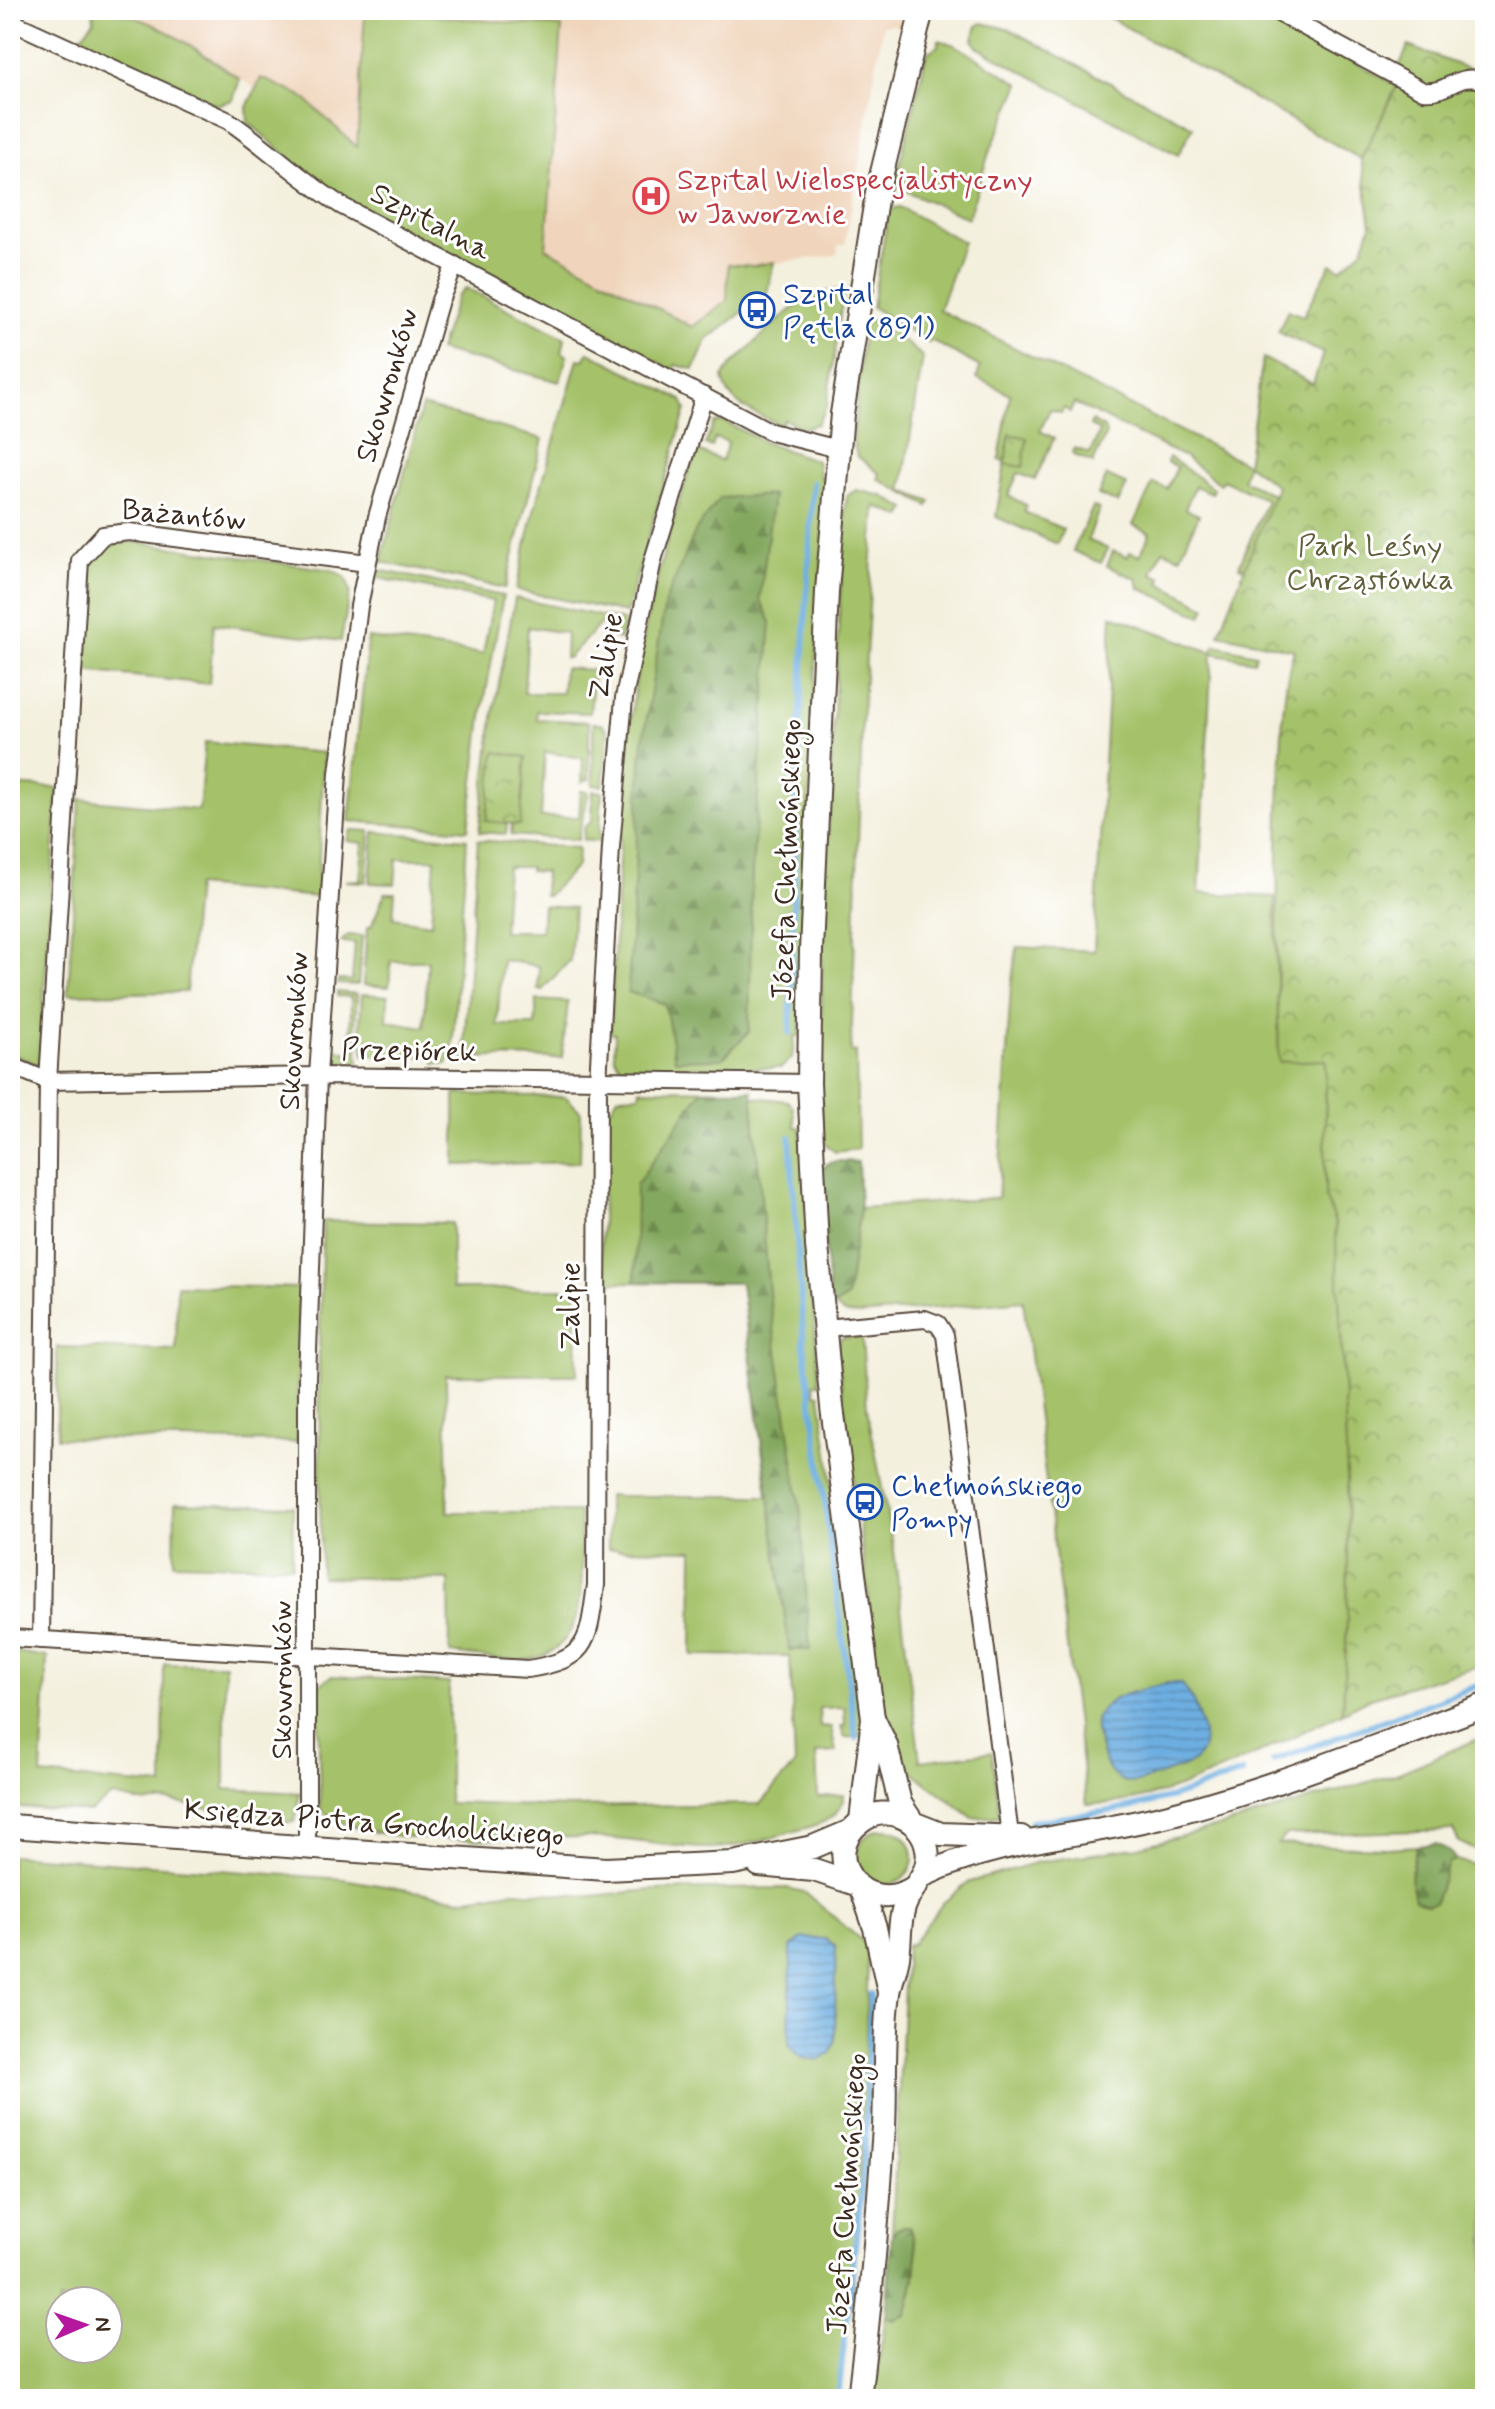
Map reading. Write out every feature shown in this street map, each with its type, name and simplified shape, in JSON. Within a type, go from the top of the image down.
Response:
[{"type":"street","name":"Józefa Chełmońskiego","points":[[856,1826],[873,1718],[839,1465],[817,1246],[809,1083],[816,833],[838,449],[877,193],[922,10]]},
{"type":"street","points":[[1273,10],[1423,91],[1435,92],[1461,77],[1485,81]]},
{"type":"street","name":"Szpitalna","points":[[10,21],[229,121],[260,143],[302,181],[771,432],[838,449]]},
{"type":"street","name":"Skowronków","points":[[307,1847],[307,1378],[318,1076],[338,773],[367,563],[404,417],[440,300],[455,265]]},
{"type":"street","name":"Zalipie","points":[[10,1638],[528,1669],[563,1663],[588,1637],[596,1585],[598,1082],[611,847],[624,698],[653,560],[704,396]]},
{"type":"street","name":"Bażantów","points":[[41,1640],[48,1081],[80,560],[103,535],[129,532],[367,563]]},
{"type":"street","name":"Przepiórek","points":[[10,1065],[48,1081],[318,1076],[809,1083]]},
{"type":"street","points":[[825,1328],[925,1319],[938,1324],[945,1335],[1010,1835]]},
{"type":"street","points":[[1038,1839],[1010,1835],[941,1834],[888,1813],[856,1826],[843,1857],[858,1886],[877,1897],[891,1898],[944,1865],[1038,1839],[1134,1824],[1178,1813],[1485,1705]]},
{"type":"street","name":"Józefa Chełmońskiego","points":[[873,1718],[886,1745],[900,1803],[913,1823]]},
{"type":"street","points":[[913,1823],[927,1847],[920,1880]]},
{"type":"street","name":"Księdza Piotra Grocholickiego","points":[[10,1826],[606,1869],[733,1863],[814,1870],[858,1886]]},
{"type":"street","name":"Księdza Piotra Grocholickiego","points":[[733,1863],[813,1847],[856,1826]]},
{"type":"street","name":"Józefa Chełmońskiego","points":[[859,2399],[877,2226],[889,1994],[903,1911],[920,1880]]},
{"type":"street","name":"Józefa Chełmońskiego","points":[[858,1886],[875,1928],[889,1994]]},
{"type":"shaded area","name":"Szpital Wielospecjalistyczny w Jaworznie","points":[[120,10],[907,10],[902,31],[894,25],[883,25],[845,244],[838,246],[837,254],[830,256],[753,266],[729,265],[727,301],[693,327],[280,105],[182,40]]},
{"type":"green space","points":[[93,10],[133,17],[188,44],[240,79],[233,100],[217,105],[180,89],[180,84],[80,38],[94,21]]},
{"type":"green space","points":[[365,10],[562,27],[546,248],[692,327],[727,301],[728,264],[753,266],[774,262],[767,293],[707,340],[694,369],[675,365],[673,370],[348,201],[310,176],[248,122],[247,107],[261,78],[302,96],[357,147]]},
{"type":"green space","points":[[1096,10],[1262,10],[1397,86],[1361,159]]},
{"type":"green space","points":[[982,23],[1009,29],[1193,127],[1178,155],[977,47],[973,39],[977,26]]},
{"type":"green space","points":[[939,40],[955,45],[1020,84],[989,153],[968,218],[894,186],[927,53],[938,46]]},
{"type":"green space","name":"Park Leśny Chrząstówka","points":[[1408,46],[1485,75],[1485,1664],[1371,1698],[1342,1713],[1348,1590],[1347,1468],[1335,1223],[1325,1196],[1326,1060],[1279,1062],[1277,923],[1282,734],[1284,700],[1294,650],[1219,634],[1277,486],[1247,464],[1263,358],[1313,384],[1323,353],[1278,332],[1288,310],[1303,316],[1331,264],[1341,269],[1363,249],[1371,225],[1361,159],[1397,86],[1399,67]]},
{"type":"green space","points":[[900,207],[963,242],[939,310],[1247,464],[1243,480],[1280,498],[1246,568],[1239,566],[1267,500],[1223,480],[1220,484],[1185,457],[1074,403],[1070,412],[1064,408],[1061,413],[1050,409],[1040,431],[1054,438],[1035,480],[1018,473],[1008,496],[1026,505],[1024,512],[1063,529],[1057,544],[996,517],[1005,464],[1022,466],[1010,434],[1005,461],[999,460],[1010,394],[977,378],[980,367],[931,340],[929,343],[872,307],[889,209]]},
{"type":"green space","points":[[466,288],[565,338],[562,353],[567,355],[560,382],[439,350],[457,296]]},
{"type":"green space","points":[[839,290],[843,296],[827,406],[817,424],[804,428],[784,419],[781,425],[744,408],[730,395],[723,377],[732,364],[795,307],[824,293]]},
{"type":"green space","points":[[878,320],[923,357],[902,490],[931,502],[928,506],[878,479],[880,474],[857,456],[853,442],[864,323]]},
{"type":"green space","points":[[589,352],[682,400],[686,409],[626,613],[516,590],[534,511],[578,359],[584,360]]},
{"type":"green space","points":[[422,406],[543,439],[505,588],[381,562]]},
{"type":"green space","points":[[723,421],[764,442],[817,461],[820,478],[826,478],[800,1036],[795,1036],[792,1058],[781,1068],[621,1067],[614,1057],[615,1034],[610,1033],[622,812],[636,680],[653,593],[686,478],[696,450],[722,461],[728,442],[715,438],[712,447],[705,445],[714,423]]},
{"type":"green space","points":[[1092,421],[1104,428],[1106,434],[1093,463],[1072,454],[1075,448],[1090,454],[1100,431],[1090,426]]},
{"type":"green space","points":[[1010,434],[1027,438],[1023,467],[1005,464]]},
{"type":"green space","points":[[1169,457],[1213,488],[1212,493],[1195,486],[1185,509],[1199,515],[1180,557],[1163,550],[1152,573],[1162,578],[1160,583],[1206,607],[1202,616],[1139,588],[1137,579],[1107,566],[1113,551],[1128,557],[1130,552],[1140,556],[1150,533],[1133,525],[1153,483],[1167,489],[1177,467],[1167,462]]},
{"type":"green space","points":[[1107,476],[1127,485],[1118,503],[1098,495]]},
{"type":"green space","points":[[856,490],[883,496],[906,509],[902,517],[875,506],[862,726],[851,1052],[856,1052],[858,1149],[835,1152],[824,1143],[821,1125],[822,939],[845,509],[847,496]]},
{"type":"green space","points":[[773,495],[760,599],[771,622],[752,872],[749,1032],[722,1059],[675,1060],[665,1004],[628,992],[642,748],[665,602],[696,530],[720,498]]},
{"type":"green space","points":[[1093,507],[1099,509],[1088,540],[1108,549],[1101,563],[1073,551]]},
{"type":"green space","points":[[135,542],[332,570],[346,578],[350,591],[341,641],[214,624],[209,684],[84,671],[84,611],[89,566],[103,548]]},
{"type":"green space","points":[[379,570],[503,596],[483,709],[468,830],[349,821],[368,638],[483,654],[493,601],[378,578]]},
{"type":"green space","points":[[515,598],[624,621],[620,640],[604,632],[606,624],[602,622],[568,658],[565,658],[566,633],[528,627],[524,693],[562,693],[564,668],[594,670],[590,713],[537,711],[537,719],[589,722],[589,779],[582,782],[583,758],[545,752],[541,817],[579,817],[581,791],[588,791],[578,840],[511,835],[512,824],[519,825],[496,752],[486,820],[507,823],[506,834],[479,832],[494,710]]},
{"type":"green space","points":[[1112,615],[1211,652],[1216,645],[1256,654],[1254,661],[1212,653],[1199,893],[1275,897],[1279,1061],[1326,1059],[1325,1195],[1335,1223],[1347,1468],[1348,1590],[1342,1713],[1184,1785],[1150,1796],[1087,1804],[1023,1300],[860,1315],[845,1314],[834,1306],[847,1297],[860,1208],[998,1198],[1011,986],[1017,947],[1094,951]]},
{"type":"green space","points":[[593,723],[602,723],[608,731],[603,786],[593,785]]},
{"type":"green space","points":[[205,742],[324,753],[317,897],[196,886],[186,992],[68,994],[80,799],[199,810]]},
{"type":"green space","points":[[495,752],[526,757],[520,825],[486,821]]},
{"type":"green space","points":[[10,785],[58,788],[39,1065],[10,1053]]},
{"type":"green space","points":[[593,791],[602,792],[599,842],[583,840],[584,828],[592,820]]},
{"type":"green space","points":[[351,830],[370,831],[366,882],[345,881],[360,880],[363,843],[347,841]]},
{"type":"green space","points":[[374,832],[467,839],[452,1053],[447,1064],[435,1064],[435,1057],[364,1055],[360,1026],[362,994],[388,996],[387,1021],[424,1027],[428,961],[391,961],[389,987],[363,985],[367,927],[371,927],[385,893],[395,893],[393,918],[431,924],[435,859],[397,859],[395,884],[370,883]]},
{"type":"green space","points":[[478,840],[578,848],[577,866],[547,896],[544,896],[545,872],[530,871],[530,867],[507,867],[503,931],[541,931],[543,906],[574,908],[570,960],[542,990],[538,990],[539,966],[502,960],[497,1025],[535,1025],[537,1000],[568,1002],[562,1058],[473,1057],[472,1065],[463,1062]]},
{"type":"green space","points":[[348,935],[362,936],[358,985],[338,984],[338,980],[352,980],[355,943],[341,942]]},
{"type":"green space","points":[[337,992],[357,994],[355,1027],[359,1063],[341,1063],[333,1056],[333,1048],[350,1054],[351,997],[337,996]]},
{"type":"green space","points":[[640,1089],[752,1090],[752,1097],[788,1101],[793,1107],[795,1127],[801,1127],[819,1384],[814,1384],[815,1393],[820,1394],[865,1725],[860,1736],[845,1738],[841,1726],[845,1726],[844,1707],[819,1708],[820,1726],[831,1727],[836,1752],[816,1753],[818,1797],[844,1795],[842,1803],[831,1818],[819,1824],[748,1844],[711,1848],[598,1837],[405,1837],[340,1822],[320,1808],[318,1686],[332,1676],[449,1683],[449,1803],[569,1807],[760,1804],[795,1764],[790,1656],[692,1655],[693,1550],[608,1549],[608,1496],[768,1496],[741,1283],[608,1282],[600,1275],[606,1106],[612,1107],[618,1096],[639,1095]]},
{"type":"green space","points":[[702,1090],[752,1090],[770,1303],[801,1514],[810,1650],[789,1650],[741,1283],[635,1282],[636,1185]]},
{"type":"green space","points":[[455,1094],[566,1097],[581,1112],[580,1162],[455,1165]]},
{"type":"green space","points":[[836,1161],[858,1162],[860,1208],[847,1297],[834,1306],[829,1296],[820,1171]]},
{"type":"green space","points":[[323,1221],[452,1223],[452,1289],[576,1289],[577,1375],[446,1375],[448,1512],[579,1512],[582,1554],[580,1599],[576,1619],[567,1637],[552,1651],[523,1660],[450,1653],[449,1580],[321,1577],[319,1357]]},
{"type":"green space","points":[[177,1285],[299,1288],[297,1442],[57,1438],[57,1347],[176,1350]]},
{"type":"green space","points":[[862,1337],[867,1408],[894,1551],[920,1761],[992,1752],[1000,1816],[973,1818],[909,1770],[906,1760],[889,1758],[837,1348],[841,1338]]},
{"type":"green space","points":[[175,1503],[293,1506],[292,1566],[174,1563]]},
{"type":"green space","points":[[10,1651],[47,1657],[41,1775],[163,1786],[164,1664],[225,1664],[225,1789],[300,1793],[294,1822],[283,1824],[168,1801],[146,1803],[112,1796],[90,1812],[10,1807]]},
{"type":"green space","points":[[1485,1736],[1485,1855],[1459,1842],[1453,1830],[1285,1835],[1278,1844],[1387,1848],[1417,1846],[1412,1864],[1445,1871],[1448,1863],[1456,1860],[1485,1868],[1485,2399],[873,2399],[886,2316],[893,2320],[906,2315],[916,2270],[916,2248],[909,2227],[898,2228],[892,2234],[906,1946],[912,1944],[943,1903],[967,1883],[1038,1862],[1134,1848],[1225,1825],[1399,1773]]},
{"type":"green space","points":[[885,1829],[905,1837],[913,1857],[905,1877],[885,1885],[865,1877],[857,1857],[865,1837]]},
{"type":"green space","points":[[1436,1844],[1448,1850],[1456,1860],[1448,1864],[1435,1903],[1428,1905],[1415,1899],[1412,1866],[1417,1846]]},
{"type":"green space","points":[[10,1855],[343,1879],[461,1899],[513,1891],[592,1896],[651,1890],[787,1888],[804,1892],[868,1946],[865,2083],[853,2293],[836,2399],[10,2399]]},
{"type":"green space","points":[[909,2227],[916,2247],[914,2282],[906,2315],[893,2320],[886,2316],[892,2234],[898,2228]]},
{"type":"water","points":[[1167,1683],[1181,1683],[1193,1701],[1203,1735],[1200,1754],[1188,1764],[1143,1781],[1121,1780],[1111,1773],[1103,1757],[1096,1725],[1099,1714],[1116,1699]]},
{"type":"water","points":[[803,1938],[825,1939],[836,1947],[835,2042],[830,2053],[821,2060],[802,2058],[789,2045],[791,1947]]},
{"type":"waterway","points":[[790,1033],[796,797],[813,483]]},
{"type":"waterway","points":[[790,1137],[804,1344],[856,1738]]},
{"type":"waterway","points":[[1273,1761],[1485,1683]]},
{"type":"waterway","points":[[1031,1822],[1124,1809],[1173,1797],[1242,1773]]},
{"type":"waterway","points":[[838,2399],[864,2166],[871,1994]]},
{"type":"place","name":"Szpital Wielospecjalistyczny w Jaworznie","points":[[651,196]]},
{"type":"place","name":"Szpital Pętla (891)","points":[[757,310]]},
{"type":"place","name":"Chełmońskiego Pompy","points":[[865,1502]]}]
